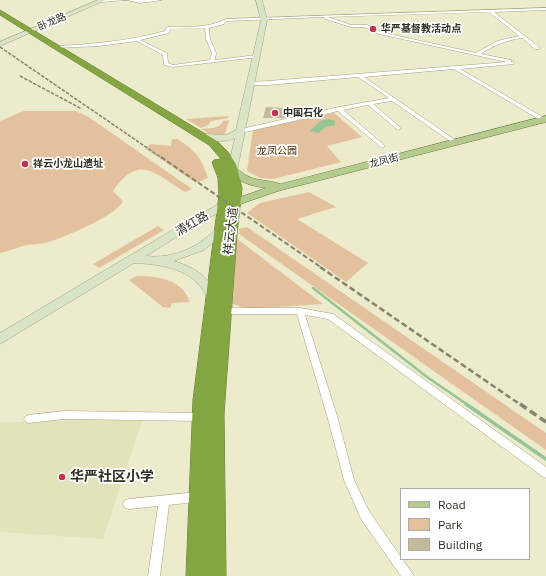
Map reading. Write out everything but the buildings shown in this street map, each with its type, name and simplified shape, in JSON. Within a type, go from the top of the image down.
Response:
[{"type":"highway","name":"祥云大道","points":[[0,12],[28,32],[205,146],[217,159],[223,174],[229,204],[230,234],[215,414],[215,576]]},
{"type":"highway","name":"祥云大道","points":[[0,17],[57,47],[205,137],[220,149],[233,170],[236,188],[219,232],[200,417],[197,576]]},
{"type":"main road","name":"卧龙路","points":[[0,44],[103,0]]},
{"type":"main road","points":[[258,0],[264,18],[233,170],[239,176],[249,181],[282,187]]},
{"type":"main road","name":"龙凤街","points":[[229,204],[282,187],[545,120]]},
{"type":"main road","points":[[205,137],[225,138],[234,136],[241,131]]},
{"type":"main road","name":"清红路","points":[[0,339],[194,221],[229,204]]},
{"type":"main road","points":[[155,261],[180,256],[197,250],[210,242],[219,232]]},
{"type":"main road","points":[[133,259],[155,261],[177,266],[196,275],[207,285],[213,298]]},
{"type":"street","points":[[103,0],[124,0]]},
{"type":"street","points":[[129,0],[140,2],[160,0]]},
{"type":"street","points":[[57,47],[97,46],[138,40],[167,32],[168,28],[222,24],[226,20],[546,9]]},
{"type":"street","points":[[490,11],[537,48]]},
{"type":"street","points":[[251,83],[360,76],[512,63],[512,61],[379,33],[365,26],[351,26],[319,16]]},
{"type":"street","points":[[207,26],[208,39],[214,53],[212,61]]},
{"type":"street","points":[[477,54],[494,43],[505,39],[523,36]]},
{"type":"street","points":[[138,40],[165,54],[165,62],[168,65],[257,56]]},
{"type":"street","points":[[456,68],[545,120]]},
{"type":"street","points":[[360,76],[456,143]]},
{"type":"street","points":[[241,131],[339,109],[394,99]]},
{"type":"street","points":[[368,103],[398,128]]},
{"type":"street","points":[[339,109],[382,146]]},
{"type":"street","points":[[223,311],[300,311],[330,316],[546,473]]},
{"type":"street","points":[[300,311],[333,419],[349,480],[365,515],[408,576]]},
{"type":"street","points":[[29,419],[64,415],[200,417]]},
{"type":"street","points":[[129,504],[198,497]]},
{"type":"street","points":[[154,576],[164,501]]},
{"type":"shaded area","points":[[329,119],[335,121],[335,125],[327,127],[320,123],[326,127],[318,133],[310,131],[320,121]]},
{"type":"shaded area","name":"华严社区小学","points":[[61,419],[142,421],[103,539],[0,532],[0,422],[36,422]]},
{"type":"green space","points":[[24,111],[75,111],[87,116],[192,189],[185,192],[164,178],[147,170],[131,172],[122,179],[113,191],[123,201],[111,213],[77,231],[48,242],[27,245],[0,253],[0,121]]},
{"type":"green space","name":"龙凤公园","points":[[334,113],[362,137],[327,146],[341,162],[273,179],[260,178],[247,171],[253,130]]},
{"type":"green space","points":[[229,116],[228,118],[211,121],[208,125],[201,128],[186,119]]},
{"type":"green space","points":[[229,120],[225,134],[209,134],[201,129],[217,127],[222,124],[223,121]]},
{"type":"green space","points":[[172,139],[177,139],[197,155],[208,178],[196,183],[146,149],[150,144],[171,146]]},
{"type":"green space","points":[[309,192],[336,207],[297,219],[368,263],[346,282],[247,213],[260,203]]},
{"type":"green space","points":[[158,226],[164,230],[99,268],[93,264]]},
{"type":"green space","points":[[247,227],[546,433],[546,450],[239,234],[239,229]]},
{"type":"green space","points":[[236,238],[323,304],[247,309],[233,304]]},
{"type":"green space","points":[[137,276],[168,280],[181,288],[190,302],[172,303],[170,308],[163,307],[129,280]]},
{"type":"waterway","points":[[313,288],[427,377],[468,405]]},
{"type":"waterway","points":[[466,404],[546,459]]},
{"type":"railway","points":[[0,47],[162,158]]},
{"type":"railway","points":[[20,76],[82,109]]},
{"type":"railway","points":[[161,157],[322,268]]},
{"type":"railway","points":[[320,267],[521,405]]},
{"type":"railway","points":[[520,404],[546,422]]},
{"type":"place","name":"华严基督教活动点","points":[[373,29]]},
{"type":"place","name":"中国石化","points":[[275,113]]},
{"type":"place","name":"祥云小龙山遗址","points":[[25,164]]},
{"type":"place","name":"华严社区小学","points":[[62,477]]}]
